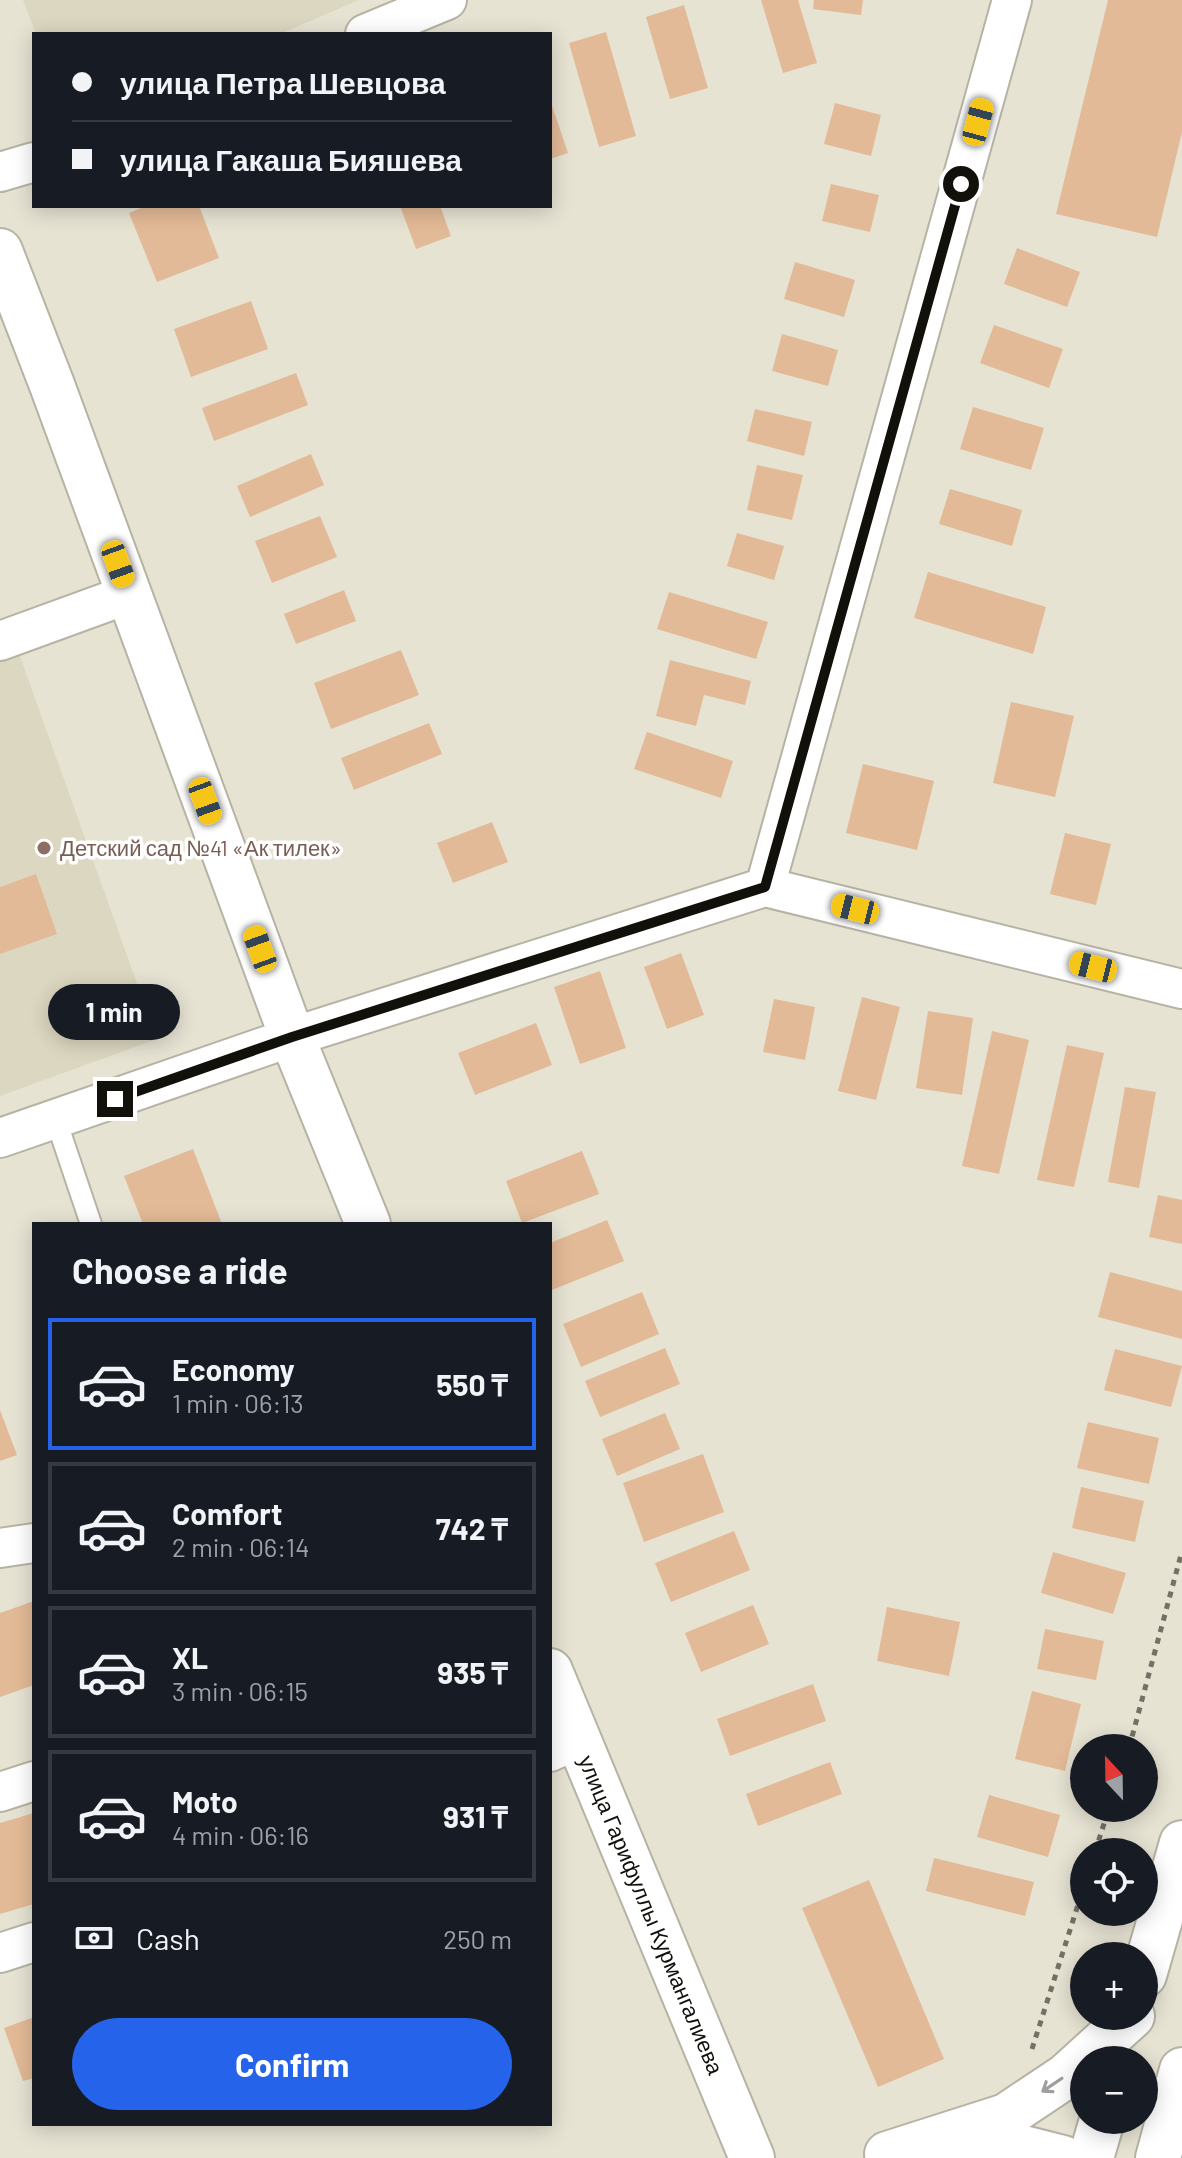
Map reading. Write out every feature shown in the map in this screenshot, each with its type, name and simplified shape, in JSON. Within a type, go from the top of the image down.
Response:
[{"type":"street","points":[[370,32],[447,0]]},
{"type":"street","points":[[765,887],[1012,0]]},
{"type":"street","points":[[0,172],[32,163]]},
{"type":"street","points":[[0,251],[292,1037],[367,1222]]},
{"type":"street","points":[[0,641],[129,594]]},
{"type":"street","points":[[0,1138],[292,1037],[765,887],[1182,989]]},
{"type":"street","points":[[0,1548],[32,1543]]},
{"type":"street","name":"улица Гарифуллы Курмангалиева","points":[[552,1682],[564,1745],[752,2158]]},
{"type":"street","points":[[0,1792],[32,1782]]},
{"type":"street","points":[[1156,1942],[1175,1890],[1182,1843]]},
{"type":"street","points":[[0,1953],[32,1943]]},
{"type":"street","points":[[883,2157],[1006,2116],[1066,2076],[1117,2030]]},
{"type":"street","points":[[1158,2158],[1182,2070]]},
{"type":"street","points":[[1091,2158],[1098,2134]]},
{"type":"street","points":[[883,2157],[996,2141],[1063,2158]]},
{"type":"lane","points":[[56,1120],[90,1222]]},
{"type":"path","points":[[1133,1734],[1182,1551]]},
{"type":"path","points":[[1030,2055],[1071,1926]]},
{"type":"shaded area","points":[[23,0],[359,0],[285,32],[35,32]]},
{"type":"shaded area","name":"Детский сад №41 «Ак тилек»","points":[[18,651],[157,1039],[0,1096],[0,658]]},
{"type":"building","points":[[761,0],[798,0],[817,63],[783,73]]},
{"type":"building","points":[[814,0],[863,0],[861,15],[813,9]]},
{"type":"building","points":[[1108,0],[1182,0],[1182,132],[1157,237],[1056,214]]},
{"type":"building","points":[[684,5],[708,88],[670,99],[646,17]]},
{"type":"building","points":[[606,32],[636,136],[599,147],[569,43]]},
{"type":"building","points":[[835,103],[881,115],[871,156],[824,144]]},
{"type":"building","points":[[552,106],[568,153],[552,158]]},
{"type":"building","points":[[831,184],[879,195],[870,232],[822,221]]},
{"type":"building","points":[[141,208],[200,208],[219,258],[157,282],[129,213]]},
{"type":"building","points":[[401,208],[441,208],[451,236],[416,249]]},
{"type":"building","points":[[1017,248],[1080,272],[1067,307],[1004,284]]},
{"type":"building","points":[[795,262],[855,280],[844,317],[784,299]]},
{"type":"building","points":[[251,301],[268,349],[191,377],[174,329]]},
{"type":"building","points":[[994,325],[1063,349],[1049,388],[980,363]]},
{"type":"building","points":[[782,334],[838,350],[828,386],[772,371]]},
{"type":"building","points":[[296,373],[308,405],[214,441],[202,408]]},
{"type":"building","points":[[973,407],[1044,428],[1031,470],[960,449]]},
{"type":"building","points":[[755,409],[812,422],[804,456],[747,441]]},
{"type":"building","points":[[311,454],[324,485],[250,517],[237,486]]},
{"type":"building","points":[[757,465],[803,475],[792,520],[747,510]]},
{"type":"building","points":[[950,489],[1022,510],[1012,546],[939,524]]},
{"type":"building","points":[[320,516],[337,557],[272,583],[255,541]]},
{"type":"building","points":[[737,533],[784,546],[774,580],[727,566]]},
{"type":"building","points":[[928,572],[1046,607],[1033,654],[914,618]]},
{"type":"building","points":[[344,590],[356,621],[296,644],[284,614]]},
{"type":"building","points":[[669,592],[768,622],[756,659],[657,629]]},
{"type":"building","points":[[401,650],[419,695],[331,729],[314,683]]},
{"type":"building","points":[[670,660],[751,681],[745,705],[704,695],[696,726],[656,716]]},
{"type":"building","points":[[1011,702],[1074,716],[1055,797],[993,783]]},
{"type":"building","points":[[429,723],[442,754],[354,790],[341,758]]},
{"type":"building","points":[[647,732],[733,761],[721,798],[634,769]]},
{"type":"building","points":[[863,764],[934,781],[917,850],[846,833]]},
{"type":"building","points":[[492,822],[508,862],[453,883],[437,843]]},
{"type":"building","points":[[1065,833],[1111,844],[1096,905],[1050,894]]},
{"type":"building","points":[[36,874],[57,934],[0,954],[0,887]]},
{"type":"building","points":[[681,953],[704,1015],[667,1029],[644,967]]},
{"type":"building","points":[[600,971],[626,1048],[580,1064],[554,987]]},
{"type":"building","points":[[862,997],[900,1007],[876,1100],[838,1091]]},
{"type":"building","points":[[774,999],[815,1007],[805,1060],[763,1052]]},
{"type":"building","points":[[928,1011],[973,1018],[962,1095],[916,1088]]},
{"type":"building","points":[[536,1023],[552,1065],[475,1095],[458,1053]]},
{"type":"building","points":[[992,1031],[1029,1040],[999,1174],[962,1166]]},
{"type":"building","points":[[1067,1045],[1104,1053],[1074,1187],[1037,1180]]},
{"type":"building","points":[[1125,1087],[1156,1092],[1139,1188],[1108,1182]]},
{"type":"building","points":[[193,1149],[221,1222],[142,1222],[124,1176]]},
{"type":"building","points":[[582,1151],[599,1194],[522,1222],[506,1181]]},
{"type":"building","points":[[1158,1195],[1182,1200],[1182,1244],[1149,1237]]},
{"type":"building","points":[[607,1220],[624,1261],[552,1290],[552,1242]]},
{"type":"building","points":[[1110,1272],[1182,1291],[1182,1339],[1098,1317]]},
{"type":"building","points":[[642,1292],[659,1334],[581,1367],[563,1324]]},
{"type":"building","points":[[665,1348],[680,1384],[600,1417],[585,1381]]},
{"type":"building","points":[[1115,1349],[1182,1366],[1171,1407],[1104,1390]]},
{"type":"building","points":[[0,1410],[17,1455],[0,1461]]},
{"type":"building","points":[[665,1413],[680,1449],[617,1476],[602,1439]]},
{"type":"building","points":[[1088,1422],[1159,1438],[1149,1484],[1077,1468]]},
{"type":"building","points":[[703,1454],[724,1512],[644,1542],[623,1483]]},
{"type":"building","points":[[1081,1487],[1144,1501],[1135,1542],[1072,1528]]},
{"type":"building","points":[[734,1531],[750,1570],[671,1602],[655,1563]]},
{"type":"building","points":[[1053,1552],[1126,1573],[1113,1614],[1041,1593]]},
{"type":"building","points":[[32,1602],[32,1686],[0,1697],[0,1613]]},
{"type":"building","points":[[753,1605],[769,1644],[701,1672],[685,1633]]},
{"type":"building","points":[[887,1607],[960,1622],[949,1676],[877,1661]]},
{"type":"building","points":[[1045,1629],[1104,1641],[1096,1680],[1037,1669]]},
{"type":"building","points":[[813,1684],[826,1721],[730,1756],[717,1719]]},
{"type":"building","points":[[1032,1691],[1081,1704],[1074,1734],[1070,1734],[1065,1771],[1015,1759]]},
{"type":"building","points":[[830,1762],[842,1794],[758,1826],[746,1794]]},
{"type":"building","points":[[989,1795],[1060,1815],[1048,1857],[977,1837]]},
{"type":"building","points":[[32,1814],[32,1905],[0,1914],[0,1823]]},
{"type":"building","points":[[934,1858],[1034,1882],[1025,1916],[926,1891]]},
{"type":"building","points":[[869,1880],[944,2059],[878,2087],[802,1908]]},
{"type":"building","points":[[32,2018],[32,2079],[23,2081],[4,2028]]},
{"type":"place","name":"Детский сад №41 «Ак тилек»","points":[[44,848]]},
{"type":"route","points":[[115,1099],[292,1037],[765,887],[961,184]]}]
